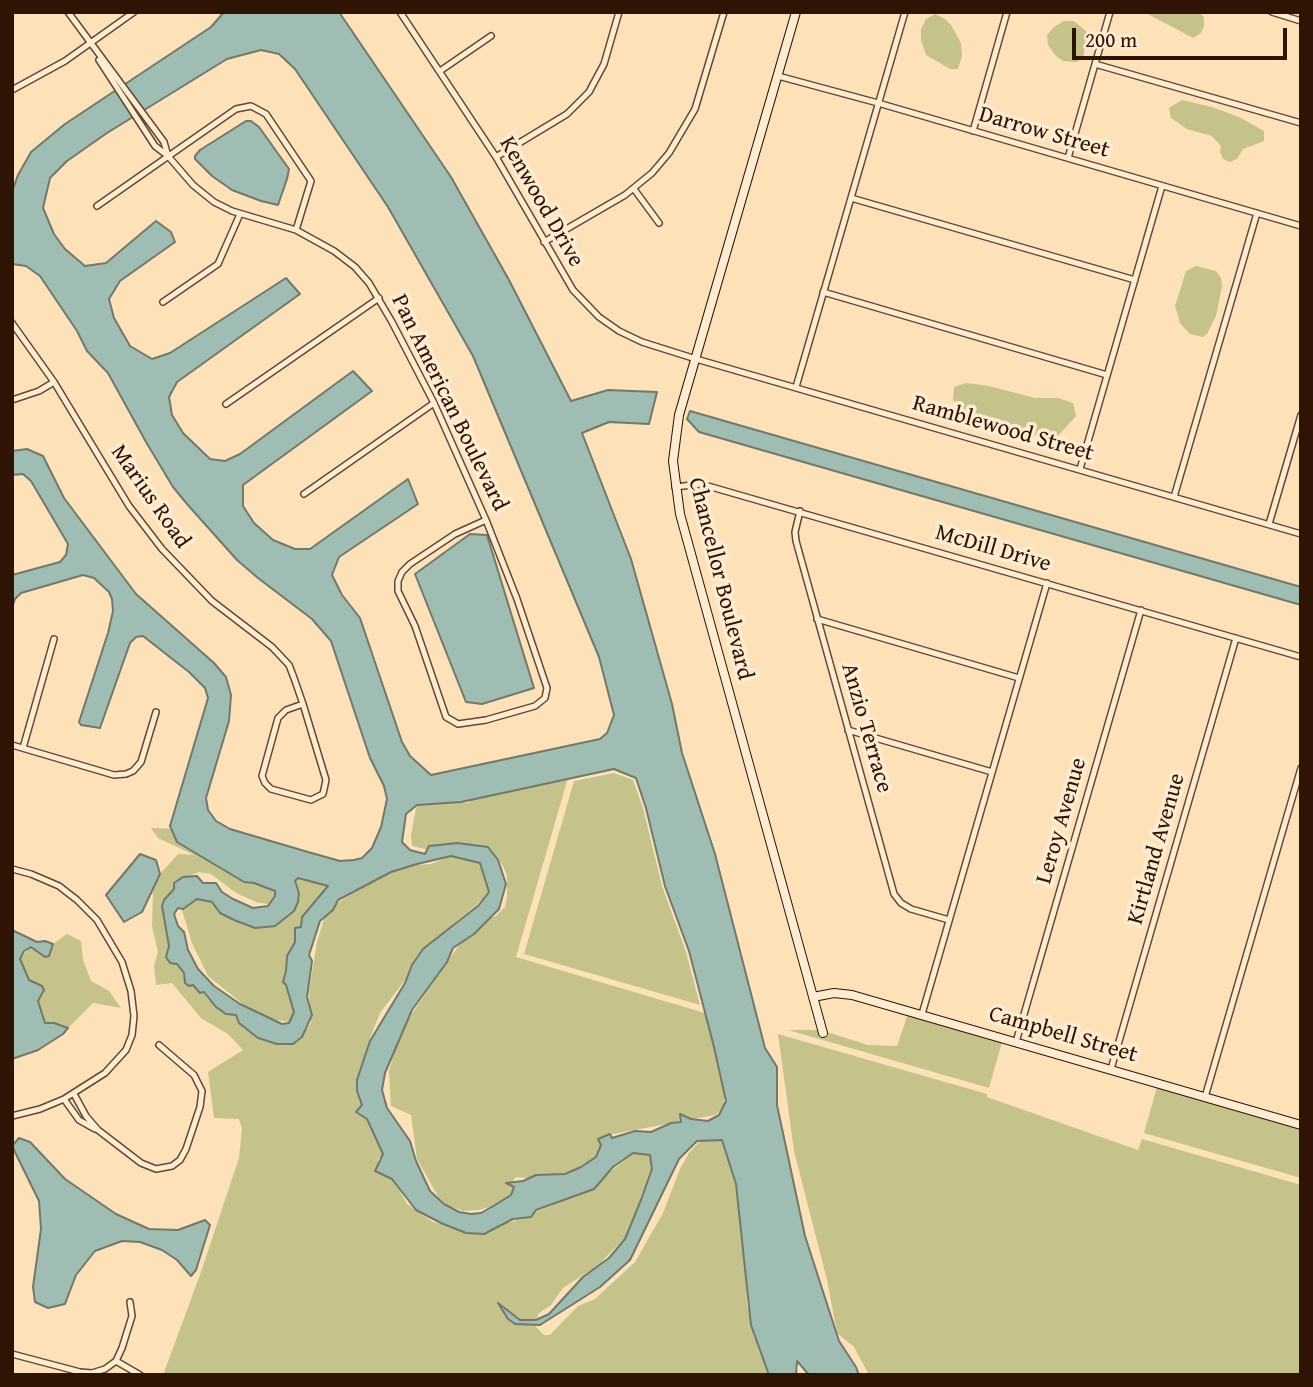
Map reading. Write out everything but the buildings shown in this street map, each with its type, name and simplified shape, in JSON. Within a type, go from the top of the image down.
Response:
[{"type":"street","name":"Pan American Boulevard","points":[[68,12],[164,142],[168,156],[200,191],[214,202],[240,214],[296,230],[313,238],[344,258],[363,276],[379,298],[434,403],[486,520],[517,599],[546,685],[545,698],[535,706],[474,723],[458,724],[446,717],[419,636],[398,591],[398,581],[405,568],[455,534],[486,520]]},
{"type":"street","points":[[12,90],[45,73],[134,12]]},
{"type":"street","name":"Kenwood Drive","points":[[400,12],[496,157],[573,290],[599,317],[619,331],[642,342],[696,359]]},
{"type":"street","points":[[496,157],[567,114],[584,99],[602,71],[619,12]]},
{"type":"street","points":[[544,242],[634,189],[669,153],[689,121],[723,12]]},
{"type":"street","name":"Chancellor Boulevard","points":[[796,12],[696,359],[676,433],[673,461],[680,514],[823,1033]]},
{"type":"street","points":[[796,387],[905,12]]},
{"type":"street","points":[[973,131],[1007,12]]},
{"type":"street","points":[[1068,158],[1110,12]]},
{"type":"street","points":[[1272,12],[1301,21]]},
{"type":"street","points":[[440,71],[491,36]]},
{"type":"street","points":[[90,44],[155,146],[168,156]]},
{"type":"street","points":[[1095,64],[1301,123]]},
{"type":"street","name":"Darrow Street","points":[[778,76],[1301,226]]},
{"type":"street","points":[[97,206],[236,109],[247,106],[267,114],[311,181],[296,230]]},
{"type":"street","points":[[1080,470],[1162,186]]},
{"type":"street","points":[[634,189],[659,223]]},
{"type":"street","points":[[851,198],[1135,280]]},
{"type":"street","points":[[1174,497],[1257,213]]},
{"type":"street","points":[[163,302],[218,264],[240,214]]},
{"type":"street","points":[[823,292],[1107,375]]},
{"type":"street","points":[[226,404],[379,298]]},
{"type":"street","name":"Marius Road","points":[[12,324],[54,382],[129,506],[149,533],[212,601],[280,655],[293,673],[303,704],[327,785],[323,794],[311,800],[271,789],[264,783],[262,775],[278,718],[286,710],[303,704]]},
{"type":"street","name":"Ramblewood Street","points":[[696,359],[1301,534]]},
{"type":"street","points":[[12,400],[39,391],[54,382]]},
{"type":"street","points":[[304,494],[434,403]]},
{"type":"street","points":[[1269,524],[1299,430],[1301,415]]},
{"type":"street","name":"McDill Drive","points":[[675,487],[701,484],[1301,657]]},
{"type":"street","name":"Anzio Terrace","points":[[800,512],[795,532],[796,541],[894,894],[901,903],[911,909],[949,920]]},
{"type":"street","points":[[922,1014],[1047,583]]},
{"type":"street","name":"Leroy Avenue","points":[[1016,1042],[1141,611]]},
{"type":"street","points":[[817,619],[1019,678]]},
{"type":"street","name":"Kirtland Avenue","points":[[1111,1069],[1236,638]]},
{"type":"street","points":[[23,748],[54,639]]},
{"type":"street","points":[[12,745],[114,775],[126,774],[141,762],[156,712]]},
{"type":"street","points":[[848,730],[992,772]]},
{"type":"street","points":[[1205,1097],[1301,768]]},
{"type":"street","points":[[12,869],[46,879],[77,900],[97,920],[113,944],[128,980],[134,1016],[132,1035],[126,1050],[104,1073],[64,1099],[12,1116]]},
{"type":"street","name":"Campbell Street","points":[[813,998],[843,993],[1300,1124]]},
{"type":"street","points":[[64,1099],[79,1120],[98,1130],[151,1168],[166,1168],[180,1160],[186,1149],[200,1107],[202,1091],[194,1075],[159,1045]]},
{"type":"street","points":[[74,1094],[82,1112],[98,1130]]},
{"type":"street","points":[[12,1354],[86,1373],[106,1369],[116,1361],[132,1316],[130,1302]]},
{"type":"street","points":[[116,1361],[140,1375]]},
{"type":"shaded area","points":[[1144,12],[1200,12],[1204,18],[1204,26],[1201,33],[1193,38]]},
{"type":"shaded area","points":[[935,14],[951,25],[961,43],[962,56],[958,69],[950,69],[926,55],[921,29],[926,19]]},
{"type":"shaded area","points":[[1064,21],[1074,21],[1086,31],[1084,55],[1077,62],[1063,61],[1048,45],[1047,35]]},
{"type":"shaded area","points":[[1182,100],[1239,117],[1264,131],[1264,141],[1243,149],[1237,159],[1230,162],[1223,159],[1221,146],[1212,136],[1187,129],[1171,118],[1169,108]]},
{"type":"shaded area","points":[[1196,266],[1216,271],[1222,286],[1216,316],[1203,337],[1190,334],[1180,323],[1175,306],[1186,271]]},
{"type":"shaded area","points":[[966,383],[1035,398],[1058,398],[1073,403],[1076,416],[1057,437],[1025,435],[962,411],[953,400],[954,387]]},
{"type":"shaded area","points":[[570,771],[516,957],[708,1014],[726,1078],[723,1109],[715,1115],[603,1136],[599,1156],[578,1175],[544,1174],[536,1179],[516,1177],[510,1184],[516,1189],[499,1204],[463,1211],[447,1205],[439,1198],[417,1159],[411,1115],[391,1106],[389,1071],[395,1049],[411,1015],[459,945],[505,907],[507,876],[491,849],[460,843],[435,844],[429,850],[412,846],[411,835],[416,808],[426,798],[468,803],[472,798],[481,795],[489,796],[499,788]]},
{"type":"shaded area","points":[[614,773],[633,780],[643,808],[662,886],[686,952],[700,1005],[524,954],[574,781]]},
{"type":"shaded area","points":[[151,828],[175,829],[267,881],[279,896],[273,905],[256,902],[236,893],[211,874],[199,872],[176,886],[165,907],[193,985],[214,1000],[289,1041],[298,1042],[311,1023],[309,992],[317,942],[324,919],[332,906],[404,866],[431,864],[454,854],[471,857],[485,867],[491,893],[454,923],[414,968],[380,1013],[370,1038],[363,1065],[360,1099],[386,1152],[378,1159],[378,1165],[395,1182],[407,1204],[433,1222],[465,1229],[486,1229],[514,1221],[587,1191],[632,1154],[653,1149],[660,1160],[626,1237],[597,1266],[563,1288],[551,1305],[538,1314],[536,1327],[544,1335],[550,1335],[578,1306],[595,1299],[635,1262],[663,1213],[689,1153],[698,1143],[715,1136],[728,1137],[744,1217],[747,1305],[771,1375],[163,1375],[239,1158],[242,1129],[239,1119],[214,1118],[208,1072],[243,1050],[228,1034],[201,1018],[172,983],[156,985],[154,965],[158,952],[152,926],[153,889],[160,874],[178,854],[194,855],[158,838]]},
{"type":"shaded area","points":[[293,877],[332,881],[305,919],[292,946],[285,978],[296,1004],[293,1022],[289,1022],[271,1019],[249,1009],[208,976],[192,943],[182,910],[188,901],[209,896],[217,904],[288,916],[299,900],[300,892]]},
{"type":"shaded area","points":[[67,934],[81,941],[83,960],[91,981],[109,991],[121,1008],[93,1003],[68,1028],[45,1023],[38,1001],[43,994],[36,983],[29,980],[20,959],[30,947],[49,956],[53,944]]},
{"type":"shaded area","points":[[908,1014],[1002,1042],[989,1088],[788,1030],[818,1030],[820,1037],[828,1036],[827,1032],[868,1045],[897,1046]]},
{"type":"shaded area","points":[[778,1034],[987,1094],[987,1097],[1138,1150],[1142,1139],[1301,1185],[1301,1375],[869,1375],[854,1347],[837,1333],[827,1280],[794,1151]]},
{"type":"shaded area","points":[[1157,1087],[1301,1128],[1301,1178],[1144,1133]]},
{"type":"water","points":[[224,12],[339,12],[451,177],[509,280],[571,401],[608,390],[657,392],[649,424],[609,422],[582,433],[631,559],[672,704],[682,753],[715,854],[765,1048],[777,1067],[777,1105],[805,1236],[839,1341],[859,1375],[809,1375],[797,1361],[796,1375],[769,1375],[751,1325],[736,1184],[722,1140],[697,1141],[679,1159],[630,1260],[600,1287],[540,1325],[515,1324],[508,1319],[498,1303],[520,1320],[536,1320],[549,1314],[583,1277],[609,1258],[625,1239],[641,1200],[652,1169],[650,1155],[633,1153],[613,1167],[594,1189],[536,1210],[531,1217],[513,1219],[484,1234],[466,1233],[416,1210],[392,1179],[375,1171],[383,1154],[367,1119],[356,1112],[362,1105],[357,1091],[357,1080],[370,1041],[423,949],[479,905],[489,892],[480,863],[451,856],[417,864],[391,872],[338,900],[333,910],[320,921],[309,955],[312,961],[307,997],[312,1015],[302,1037],[293,1044],[277,1044],[258,1038],[239,1023],[236,1015],[226,1014],[216,1007],[204,992],[200,993],[193,985],[185,983],[184,973],[166,957],[169,946],[162,906],[174,889],[174,883],[183,877],[197,876],[203,883],[216,883],[222,892],[253,908],[268,906],[275,896],[275,891],[244,882],[177,842],[170,826],[208,698],[205,688],[189,672],[143,636],[136,637],[130,643],[100,728],[81,725],[79,722],[108,633],[113,611],[112,599],[109,592],[94,578],[83,575],[21,593],[12,608],[12,575],[60,562],[66,555],[68,544],[31,481],[23,474],[12,475],[12,451],[27,449],[43,456],[64,498],[136,594],[214,663],[226,677],[231,695],[229,721],[206,798],[208,810],[216,821],[230,829],[308,852],[340,861],[354,860],[362,858],[372,848],[381,827],[387,799],[384,786],[370,758],[331,641],[312,619],[237,560],[187,504],[173,487],[108,373],[87,351],[77,331],[40,276],[26,266],[12,264],[13,189],[31,152],[65,124],[211,27]],"holes":[[[261,50],[279,54],[295,69],[388,207],[473,356],[599,657],[614,715],[607,733],[600,739],[431,775],[410,756],[402,742],[360,618],[342,595],[332,575],[339,557],[418,504],[408,479],[310,549],[295,549],[273,540],[254,523],[243,506],[243,485],[372,391],[353,371],[240,454],[225,461],[210,459],[183,433],[172,415],[169,397],[177,382],[300,294],[286,278],[170,353],[152,359],[130,346],[114,318],[109,299],[120,281],[175,242],[171,232],[156,221],[106,263],[85,266],[65,249],[54,234],[43,208],[50,178],[67,161],[107,133],[227,59]],[[614,769],[636,778],[665,886],[689,951],[726,1101],[719,1115],[708,1121],[691,1119],[680,1114],[681,1122],[671,1123],[651,1132],[635,1131],[612,1138],[610,1134],[598,1139],[601,1145],[596,1157],[581,1167],[565,1174],[536,1175],[523,1181],[506,1183],[514,1187],[511,1195],[481,1213],[471,1214],[459,1212],[444,1204],[430,1191],[410,1141],[387,1108],[382,1090],[385,1073],[412,1010],[447,962],[453,948],[474,934],[499,909],[506,884],[498,860],[488,847],[457,843],[429,846],[425,854],[410,850],[402,842],[406,814],[417,805],[461,802]],[[298,878],[328,886],[302,917],[301,927],[295,928],[295,942],[287,956],[283,982],[294,1012],[289,1023],[282,1024],[240,1004],[214,986],[198,969],[174,914],[178,908],[183,909],[197,899],[212,902],[220,913],[255,928],[275,926],[294,911],[299,893],[295,881]]]},
{"type":"water","points":[[246,121],[259,127],[289,169],[278,205],[232,190],[212,176],[195,159],[200,150]]},
{"type":"water","points":[[690,411],[1301,587],[1301,605],[699,432],[687,419]]},
{"type":"water","points":[[470,534],[487,535],[534,688],[482,704],[466,702],[415,574]]},
{"type":"water","points":[[140,854],[156,860],[160,874],[142,912],[124,922],[106,895]]},
{"type":"water","points":[[12,930],[37,942],[53,944],[49,956],[45,957],[31,947],[24,951],[20,959],[29,980],[42,986],[44,990],[38,1001],[45,1023],[68,1028],[38,1050],[12,1059]]},
{"type":"water","points":[[19,1138],[30,1142],[65,1179],[116,1214],[149,1229],[178,1230],[205,1220],[210,1225],[196,1270],[191,1276],[177,1260],[162,1250],[140,1242],[122,1241],[95,1251],[76,1275],[65,1304],[48,1308],[35,1302],[33,1287],[41,1229],[39,1201],[12,1146]]}]
